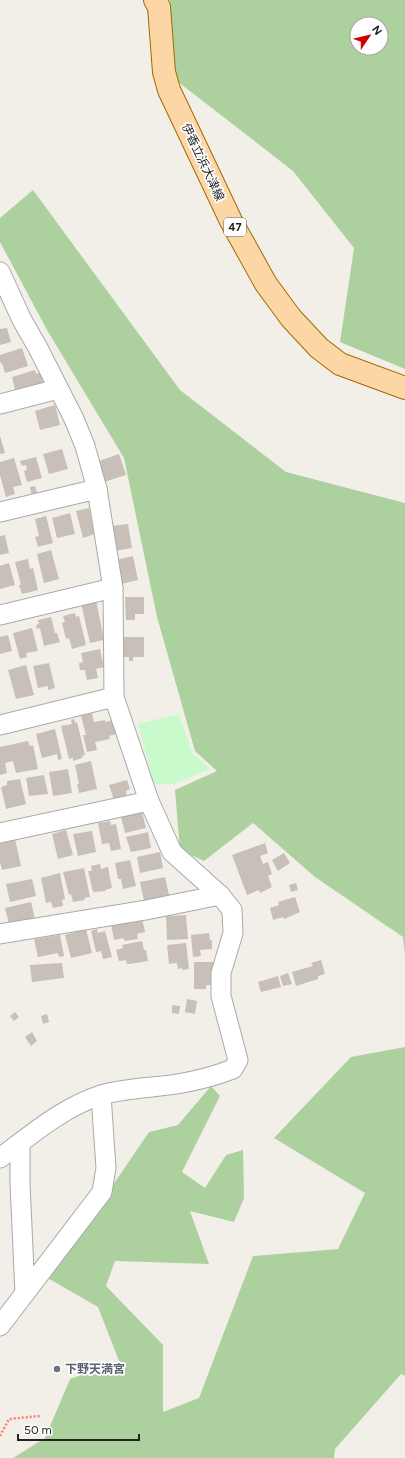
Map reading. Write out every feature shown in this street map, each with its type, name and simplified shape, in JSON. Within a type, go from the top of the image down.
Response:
[{"type":"main road","name":"伊香立浜大津線","points":[[155,0],[158,7],[164,72],[169,90],[231,221],[266,284],[291,318],[319,348],[340,364],[405,388]]},
{"type":"street","points":[[0,272],[22,320],[38,348],[86,446],[97,489],[113,588],[114,697],[149,801],[172,852],[220,895],[232,910],[233,933],[221,973],[221,996],[238,1060],[233,1069],[219,1074],[178,1084],[122,1090],[101,1095],[78,1104],[50,1120],[0,1158]]},
{"type":"street","points":[[0,404],[58,389]]},
{"type":"street","points":[[0,512],[97,489]]},
{"type":"street","points":[[0,615],[113,588]]},
{"type":"street","points":[[0,725],[114,697]]},
{"type":"street","points":[[0,833],[149,801]]},
{"type":"street","points":[[1,933],[146,910],[220,895]]},
{"type":"street","points":[[0,1326],[102,1192],[106,1168],[101,1095]]},
{"type":"street","points":[[20,1143],[20,1183],[25,1293]]},
{"type":"path","points":[[0,1436],[9,1419],[40,1416]]},
{"type":"green space","points":[[170,0],[405,0],[405,369],[340,342],[354,248],[293,171],[173,78]]},
{"type":"green space","points":[[33,190],[180,390],[286,472],[405,503],[405,955],[403,937],[315,877],[253,823],[204,861],[180,850],[175,790],[217,771],[195,751],[157,617],[124,458],[47,330],[0,242],[0,218]]},
{"type":"green space","points":[[179,714],[192,753],[210,769],[173,784],[154,784],[138,724]]},
{"type":"green space","points":[[405,1047],[405,1376],[401,1374],[335,1449],[334,1458],[13,1458],[45,1438],[70,1379],[119,1361],[98,1307],[44,1276],[83,1229],[149,1132],[178,1125],[211,1086],[220,1096],[182,1172],[205,1188],[226,1155],[243,1150],[244,1198],[234,1222],[190,1211],[209,1264],[115,1261],[106,1286],[163,1345],[163,1412],[199,1398],[253,1256],[338,1249],[365,1193],[274,1138],[351,1057]]},
{"type":"building","points":[[7,328],[11,342],[0,345],[0,329]]},
{"type":"building","points":[[22,348],[28,366],[5,373],[0,361],[0,355]]},
{"type":"building","points":[[35,370],[36,374],[40,373],[43,382],[15,390],[12,377]]},
{"type":"building","points":[[55,405],[60,425],[40,430],[35,411]]},
{"type":"building","points":[[0,436],[5,453],[0,454]]},
{"type":"building","points":[[62,449],[68,469],[49,474],[43,454]]},
{"type":"building","points":[[119,454],[126,475],[104,482],[96,462]]},
{"type":"building","points":[[36,457],[42,478],[27,482],[24,471],[27,470],[26,465],[22,466],[20,461]]},
{"type":"building","points":[[14,458],[22,485],[13,487],[15,494],[6,497],[0,475],[0,462]]},
{"type":"building","points":[[35,486],[38,495],[32,497],[30,487]]},
{"type":"building","points":[[89,508],[95,534],[83,538],[76,511]]},
{"type":"building","points":[[70,513],[75,534],[57,538],[52,518]]},
{"type":"building","points":[[46,516],[53,543],[38,547],[35,537],[39,536],[35,519]]},
{"type":"building","points":[[128,524],[132,548],[115,551],[111,526]]},
{"type":"building","points":[[5,535],[9,553],[0,555],[0,536]]},
{"type":"building","points":[[51,550],[59,579],[44,583],[37,554]]},
{"type":"building","points":[[133,556],[138,580],[121,584],[116,560]]},
{"type":"building","points":[[28,559],[30,569],[33,568],[38,590],[22,594],[15,562]]},
{"type":"building","points":[[9,563],[15,585],[0,589],[0,566]]},
{"type":"building","points":[[125,597],[144,597],[144,614],[135,614],[135,620],[126,620]]},
{"type":"building","points":[[96,600],[104,640],[90,643],[81,603]]},
{"type":"building","points":[[75,613],[76,617],[79,616],[86,645],[72,649],[69,638],[66,639],[62,623],[65,622],[63,616]]},
{"type":"building","points":[[51,617],[55,633],[57,633],[60,642],[44,646],[40,628],[37,629],[36,625],[39,624],[38,620]]},
{"type":"building","points":[[32,628],[38,651],[26,653],[27,657],[20,659],[13,633]]},
{"type":"building","points":[[8,635],[12,651],[0,654],[0,637]]},
{"type":"building","points":[[122,637],[144,637],[144,657],[133,657],[133,661],[129,661],[129,657],[122,657]]},
{"type":"building","points":[[100,649],[104,667],[96,669],[98,678],[87,680],[85,670],[80,670],[79,663],[83,662],[81,653]]},
{"type":"building","points":[[49,663],[55,688],[48,690],[48,686],[38,688],[33,666]]},
{"type":"building","points":[[26,665],[34,695],[16,699],[8,670]]},
{"type":"building","points":[[92,713],[94,722],[113,720],[117,734],[109,736],[110,739],[95,742],[97,750],[87,752],[83,735],[86,735],[81,716]]},
{"type":"building","points":[[74,719],[75,723],[77,722],[85,755],[82,756],[82,758],[73,761],[73,758],[69,759],[61,726],[72,724],[71,720]]},
{"type":"building","points":[[55,729],[62,759],[58,760],[57,754],[42,758],[36,734]]},
{"type":"building","points":[[28,741],[30,746],[33,745],[38,769],[16,773],[13,761],[5,763],[7,773],[0,775],[0,747]]},
{"type":"building","points":[[91,761],[97,789],[79,793],[77,784],[79,784],[75,765]]},
{"type":"building","points":[[68,769],[72,793],[53,796],[49,772]]},
{"type":"building","points":[[44,775],[48,794],[29,796],[26,778]]},
{"type":"building","points":[[20,779],[26,804],[6,809],[1,787],[7,785],[7,781]]},
{"type":"building","points":[[127,780],[130,789],[126,791],[127,796],[114,800],[109,785]]},
{"type":"building","points":[[142,812],[146,828],[125,833],[121,817]]},
{"type":"building","points":[[110,821],[111,825],[116,824],[121,849],[111,851],[109,843],[102,844],[98,823]]},
{"type":"building","points":[[66,830],[73,855],[58,859],[52,834]]},
{"type":"building","points":[[92,831],[96,852],[78,856],[73,834]]},
{"type":"building","points":[[148,832],[151,848],[131,852],[126,837]]},
{"type":"building","points":[[15,839],[21,866],[2,870],[0,862],[0,842]]},
{"type":"building","points":[[265,843],[268,853],[260,856],[263,864],[268,862],[272,874],[268,876],[272,887],[260,893],[259,890],[247,895],[232,855]]},
{"type":"building","points":[[160,852],[163,868],[140,873],[137,857]]},
{"type":"building","points":[[284,853],[290,863],[278,871],[272,860]]},
{"type":"building","points":[[130,860],[136,886],[123,889],[121,879],[118,879],[115,863]]},
{"type":"building","points":[[100,864],[101,869],[108,867],[112,888],[105,890],[106,891],[93,892],[88,871],[92,871],[91,866]]},
{"type":"building","points":[[84,868],[90,897],[84,898],[85,900],[73,902],[71,894],[69,895],[63,872]]},
{"type":"building","points":[[60,873],[65,899],[62,900],[63,906],[53,908],[51,902],[46,903],[41,878]]},
{"type":"building","points":[[165,877],[169,895],[144,901],[140,882]]},
{"type":"building","points":[[32,879],[36,896],[10,902],[6,884]]},
{"type":"building","points":[[296,883],[298,890],[291,892],[289,885]]},
{"type":"building","points":[[295,897],[300,912],[284,919],[283,917],[273,920],[270,908],[279,905],[278,902]]},
{"type":"building","points":[[31,902],[35,919],[9,924],[5,908]]},
{"type":"building","points":[[186,915],[188,939],[167,940],[166,916]]},
{"type":"building","points":[[142,918],[145,932],[137,934],[138,939],[124,941],[124,938],[114,940],[111,924]]},
{"type":"building","points":[[86,929],[92,953],[71,958],[65,935]]},
{"type":"building","points":[[97,929],[98,933],[105,931],[112,957],[103,959],[101,951],[96,952],[91,931]]},
{"type":"building","points":[[209,933],[210,940],[212,940],[212,949],[200,950],[201,956],[193,957],[191,935]]},
{"type":"building","points":[[60,935],[64,956],[59,957],[58,953],[38,957],[34,939]]},
{"type":"building","points":[[142,941],[144,950],[146,950],[148,961],[127,964],[126,960],[119,961],[116,950],[123,948],[122,945]]},
{"type":"building","points":[[186,943],[189,969],[182,970],[182,968],[178,969],[177,963],[169,964],[167,945]]},
{"type":"building","points":[[321,960],[325,974],[318,976],[318,979],[296,986],[292,972],[313,966],[311,963]]},
{"type":"building","points":[[194,962],[214,962],[214,985],[206,985],[206,989],[194,989]]},
{"type":"building","points":[[62,963],[64,978],[32,982],[30,965]]},
{"type":"building","points":[[288,973],[292,984],[283,986],[280,976]]},
{"type":"building","points":[[278,976],[281,987],[261,992],[258,982]]},
{"type":"building","points":[[187,999],[197,1001],[195,1014],[185,1012]]},
{"type":"building","points":[[172,1005],[180,1006],[179,1014],[172,1013]]},
{"type":"building","points":[[15,1012],[19,1017],[14,1021],[10,1016]]},
{"type":"building","points":[[47,1014],[49,1022],[43,1024],[41,1016]]},
{"type":"building","points":[[32,1032],[37,1041],[31,1046],[25,1037]]},
{"type":"place","name":"下野天満宮","points":[[57,1369]]}]
